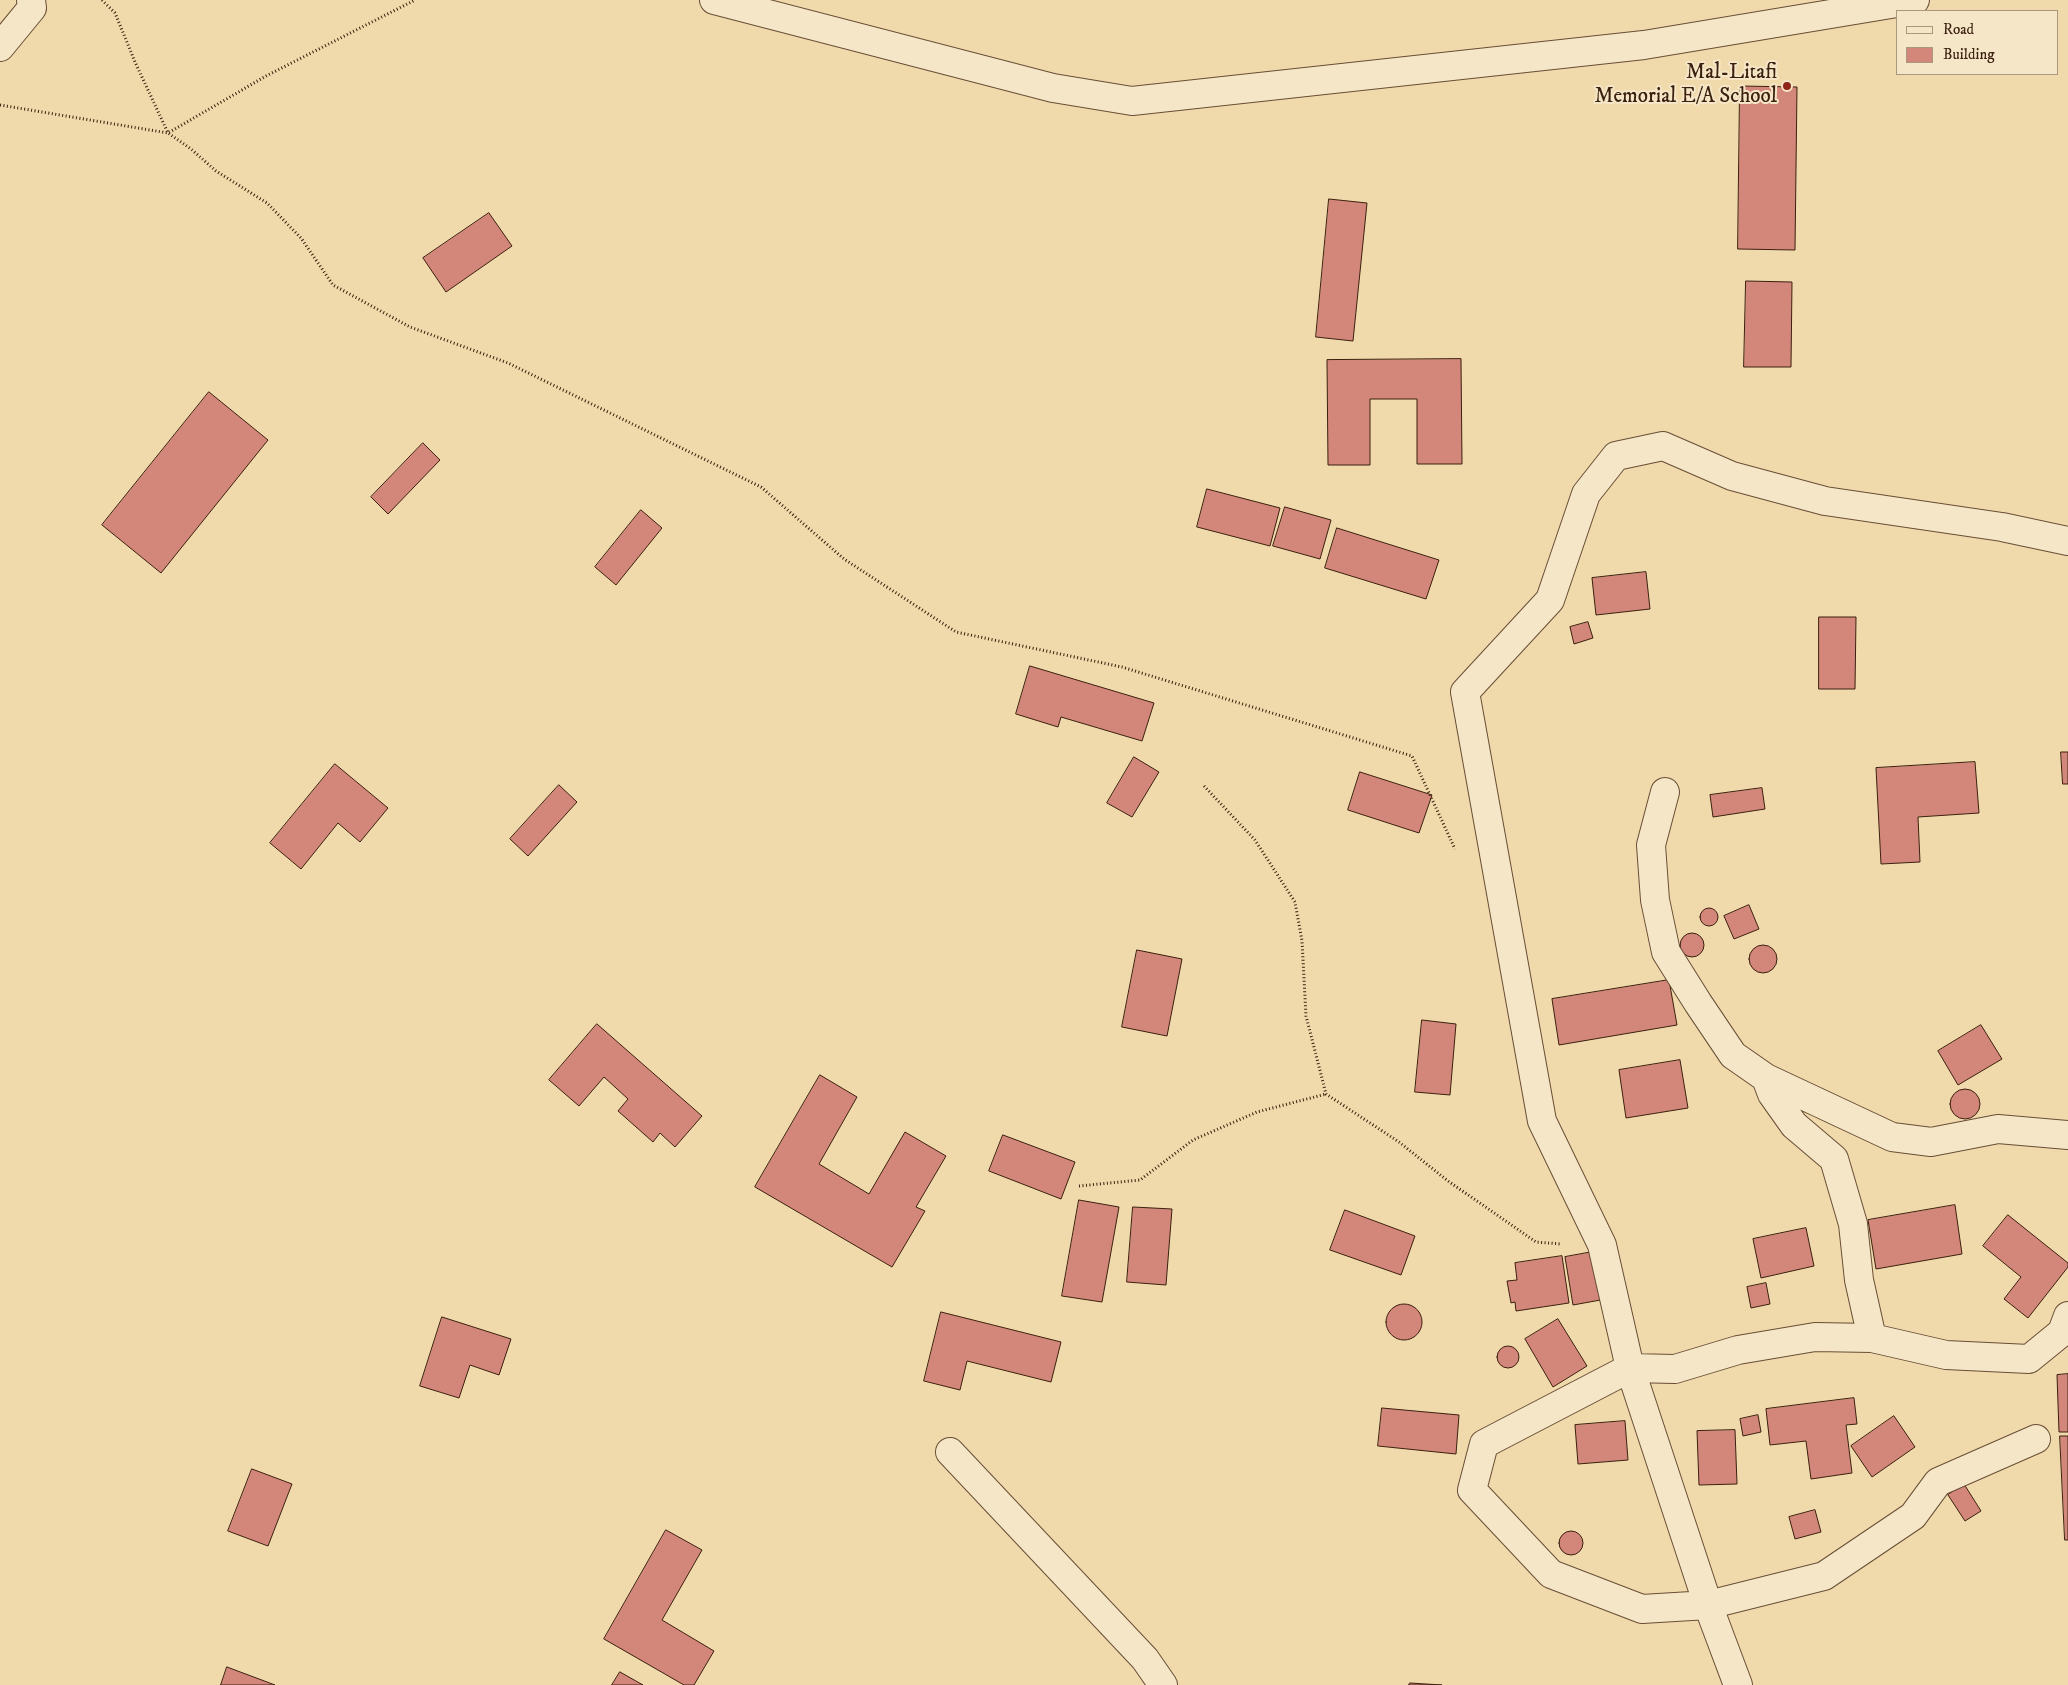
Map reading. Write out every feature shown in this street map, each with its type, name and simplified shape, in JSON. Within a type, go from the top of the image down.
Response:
[{"type":"street","points":[[0,47],[32,8],[31,0]]},
{"type":"street","points":[[714,0],[1052,88],[1132,101],[1644,45],[1808,9],[1915,0]]},
{"type":"street","points":[[1738,1685],[1708,1605],[1630,1368],[1602,1246],[1542,1121],[1465,692],[1550,600],[1586,494],[1616,456],[1663,446],[1732,476],[1825,501],[2002,527],[2068,541]]},
{"type":"street","points":[[1665,792],[1651,845],[1655,900],[1666,952],[1733,1055],[1766,1078],[1892,1137],[1931,1142],[1998,1129],[2068,1135]]},
{"type":"street","points":[[1766,1078],[1772,1094],[1794,1125],[1834,1160],[1853,1224],[1859,1280],[1872,1338]]},
{"type":"street","points":[[2036,1439],[1938,1482],[1913,1516],[1824,1576],[1708,1605],[1642,1609],[1551,1574],[1472,1490],[1484,1444],[1630,1368],[1675,1369],[1738,1350],[1815,1337],[1872,1338],[1946,1355],[2029,1358],[2062,1332],[2068,1316]]},
{"type":"street","points":[[950,1452],[1146,1659],[1163,1685]]},
{"type":"path","points":[[102,0],[115,13],[135,62],[168,133]]},
{"type":"path","points":[[168,133],[266,76],[415,0]]},
{"type":"path","points":[[0,105],[168,133],[192,149],[216,171],[267,203],[301,238],[333,285],[410,327],[508,363],[761,487],[844,559],[956,632],[1122,667],[1412,756],[1458,854]]},
{"type":"path","points":[[1204,786],[1256,840],[1295,902],[1302,941],[1306,1016],[1326,1094],[1399,1142],[1448,1181],[1536,1242],[1602,1246]]},
{"type":"path","points":[[1080,1186],[1140,1180],[1193,1140],[1257,1112],[1326,1094]]},
{"type":"building","points":[[1740,86],[1797,87],[1795,250],[1738,249]]},
{"type":"building","points":[[1329,199],[1367,203],[1353,341],[1316,337]]},
{"type":"building","points":[[489,213],[512,246],[446,292],[423,258]]},
{"type":"building","points":[[1746,281],[1792,282],[1791,367],[1744,367]]},
{"type":"building","points":[[1461,359],[1462,464],[1417,464],[1417,399],[1370,399],[1370,465],[1328,465],[1327,360]]},
{"type":"building","points":[[209,392],[268,440],[161,573],[102,525]]},
{"type":"building","points":[[423,443],[440,460],[388,514],[371,497]]},
{"type":"building","points":[[1207,489],[1280,508],[1270,546],[1197,527]]},
{"type":"building","points":[[1285,507],[1331,520],[1320,559],[1273,546]]},
{"type":"building","points":[[641,510],[662,528],[616,585],[595,567]]},
{"type":"building","points":[[1337,528],[1439,560],[1426,599],[1325,568]]},
{"type":"building","points":[[1646,572],[1650,609],[1596,615],[1592,578]]},
{"type":"building","points":[[1819,617],[1856,617],[1855,689],[1819,689]]},
{"type":"building","points":[[1588,622],[1593,638],[1574,644],[1570,627]]},
{"type":"building","points":[[1030,666],[1154,703],[1142,741],[1061,717],[1058,727],[1016,714]]},
{"type":"building","points":[[2061,752],[2068,752],[2068,784],[2063,784]]},
{"type":"building","points":[[1134,757],[1159,772],[1132,817],[1107,803]]},
{"type":"building","points":[[1975,762],[1979,813],[1918,817],[1920,862],[1881,864],[1876,768]]},
{"type":"building","points":[[335,764],[388,808],[360,842],[338,823],[301,869],[270,843]]},
{"type":"building","points":[[1360,772],[1432,795],[1419,833],[1348,810]]},
{"type":"building","points":[[559,785],[577,802],[528,856],[510,839]]},
{"type":"building","points":[[1762,788],[1765,809],[1713,817],[1710,795]]},
{"type":"building","points":[[1749,905],[1759,929],[1734,939],[1724,916]]},
{"type":"building","points":[[1709,908],[1715,911],[1718,917],[1715,923],[1709,926],[1703,923],[1700,917],[1703,911]]},
{"type":"building","points":[[1692,933],[1701,936],[1704,945],[1701,954],[1692,957],[1683,954],[1680,945],[1683,936]]},
{"type":"building","points":[[1763,945],[1773,949],[1777,959],[1773,969],[1763,973],[1753,969],[1749,959],[1753,949]]},
{"type":"building","points":[[1137,950],[1182,959],[1167,1036],[1122,1027]]},
{"type":"building","points":[[1669,980],[1677,1025],[1559,1045],[1552,999]]},
{"type":"building","points":[[1422,1020],[1456,1024],[1450,1095],[1415,1092]]},
{"type":"building","points":[[597,1024],[702,1116],[675,1147],[660,1133],[653,1142],[618,1111],[628,1099],[604,1077],[579,1106],[549,1080]]},
{"type":"building","points":[[1981,1025],[2002,1059],[1958,1085],[1938,1051]]},
{"type":"building","points":[[1680,1060],[1688,1108],[1626,1118],[1619,1070]]},
{"type":"building","points":[[820,1075],[857,1097],[819,1164],[869,1194],[905,1132],[946,1156],[916,1207],[925,1211],[892,1267],[755,1187]]},
{"type":"building","points":[[1965,1089],[1976,1093],[1980,1104],[1976,1115],[1965,1119],[1954,1115],[1950,1104],[1954,1093]]},
{"type":"building","points":[[1003,1135],[1075,1162],[1061,1199],[989,1171]]},
{"type":"building","points":[[1079,1200],[1119,1207],[1102,1302],[1062,1296]]},
{"type":"building","points":[[1955,1205],[1962,1254],[1876,1269],[1868,1220]]},
{"type":"building","points":[[1133,1207],[1172,1209],[1166,1285],[1127,1282]]},
{"type":"building","points":[[1345,1210],[1415,1236],[1401,1275],[1330,1250]]},
{"type":"building","points":[[2008,1215],[2068,1263],[2068,1267],[2028,1318],[2004,1299],[2021,1277],[1983,1246]]},
{"type":"building","points":[[1806,1228],[1814,1266],[1761,1278],[1753,1239]]},
{"type":"building","points":[[1598,1251],[1606,1299],[1573,1305],[1565,1257]]},
{"type":"building","points":[[1562,1256],[1569,1303],[1516,1311],[1515,1302],[1511,1303],[1507,1281],[1517,1280],[1515,1263]]},
{"type":"building","points":[[1766,1283],[1770,1304],[1751,1308],[1747,1287]]},
{"type":"building","points":[[1404,1304],[1417,1309],[1422,1322],[1417,1335],[1404,1340],[1391,1335],[1386,1322],[1391,1309]]},
{"type":"building","points":[[941,1312],[1061,1342],[1051,1382],[967,1361],[960,1390],[924,1381]]},
{"type":"building","points":[[442,1317],[511,1339],[499,1375],[470,1365],[459,1398],[420,1386]]},
{"type":"building","points":[[1558,1319],[1587,1366],[1553,1387],[1525,1339]]},
{"type":"building","points":[[1508,1346],[1518,1353],[1519,1357],[1512,1367],[1508,1368],[1498,1361],[1497,1357],[1504,1347]]},
{"type":"building","points":[[2068,1374],[2068,1432],[2059,1432],[2057,1375]]},
{"type":"building","points":[[1854,1398],[1857,1424],[1846,1425],[1852,1473],[1811,1479],[1806,1441],[1770,1445],[1766,1409]]},
{"type":"building","points":[[1382,1408],[1459,1415],[1456,1454],[1378,1446]]},
{"type":"building","points":[[1758,1415],[1761,1432],[1743,1436],[1740,1419]]},
{"type":"building","points":[[1894,1416],[1915,1447],[1872,1477],[1851,1446]]},
{"type":"building","points":[[1625,1421],[1628,1460],[1578,1464],[1575,1425]]},
{"type":"building","points":[[1735,1430],[1737,1484],[1699,1485],[1697,1431]]},
{"type":"building","points":[[2060,1436],[2068,1436],[2068,1540],[2065,1540]]},
{"type":"building","points":[[252,1469],[292,1484],[268,1546],[228,1531]]},
{"type":"building","points":[[1964,1484],[1981,1511],[1965,1521],[1948,1495]]},
{"type":"building","points":[[1815,1510],[1821,1532],[1795,1539],[1789,1517]]},
{"type":"building","points":[[666,1530],[702,1550],[662,1620],[714,1651],[694,1685],[684,1685],[604,1639]]},
{"type":"building","points":[[1571,1531],[1580,1534],[1583,1543],[1580,1552],[1571,1555],[1562,1552],[1559,1543],[1562,1534]]},
{"type":"building","points":[[227,1667],[275,1685],[221,1685]]},
{"type":"building","points":[[620,1672],[643,1685],[612,1685]]},
{"type":"building","points":[[1410,1683],[1442,1685],[1409,1685]]},
{"type":"place","name":"Mal-Litafi Memorial E/A School","points":[[1787,86]]}]
